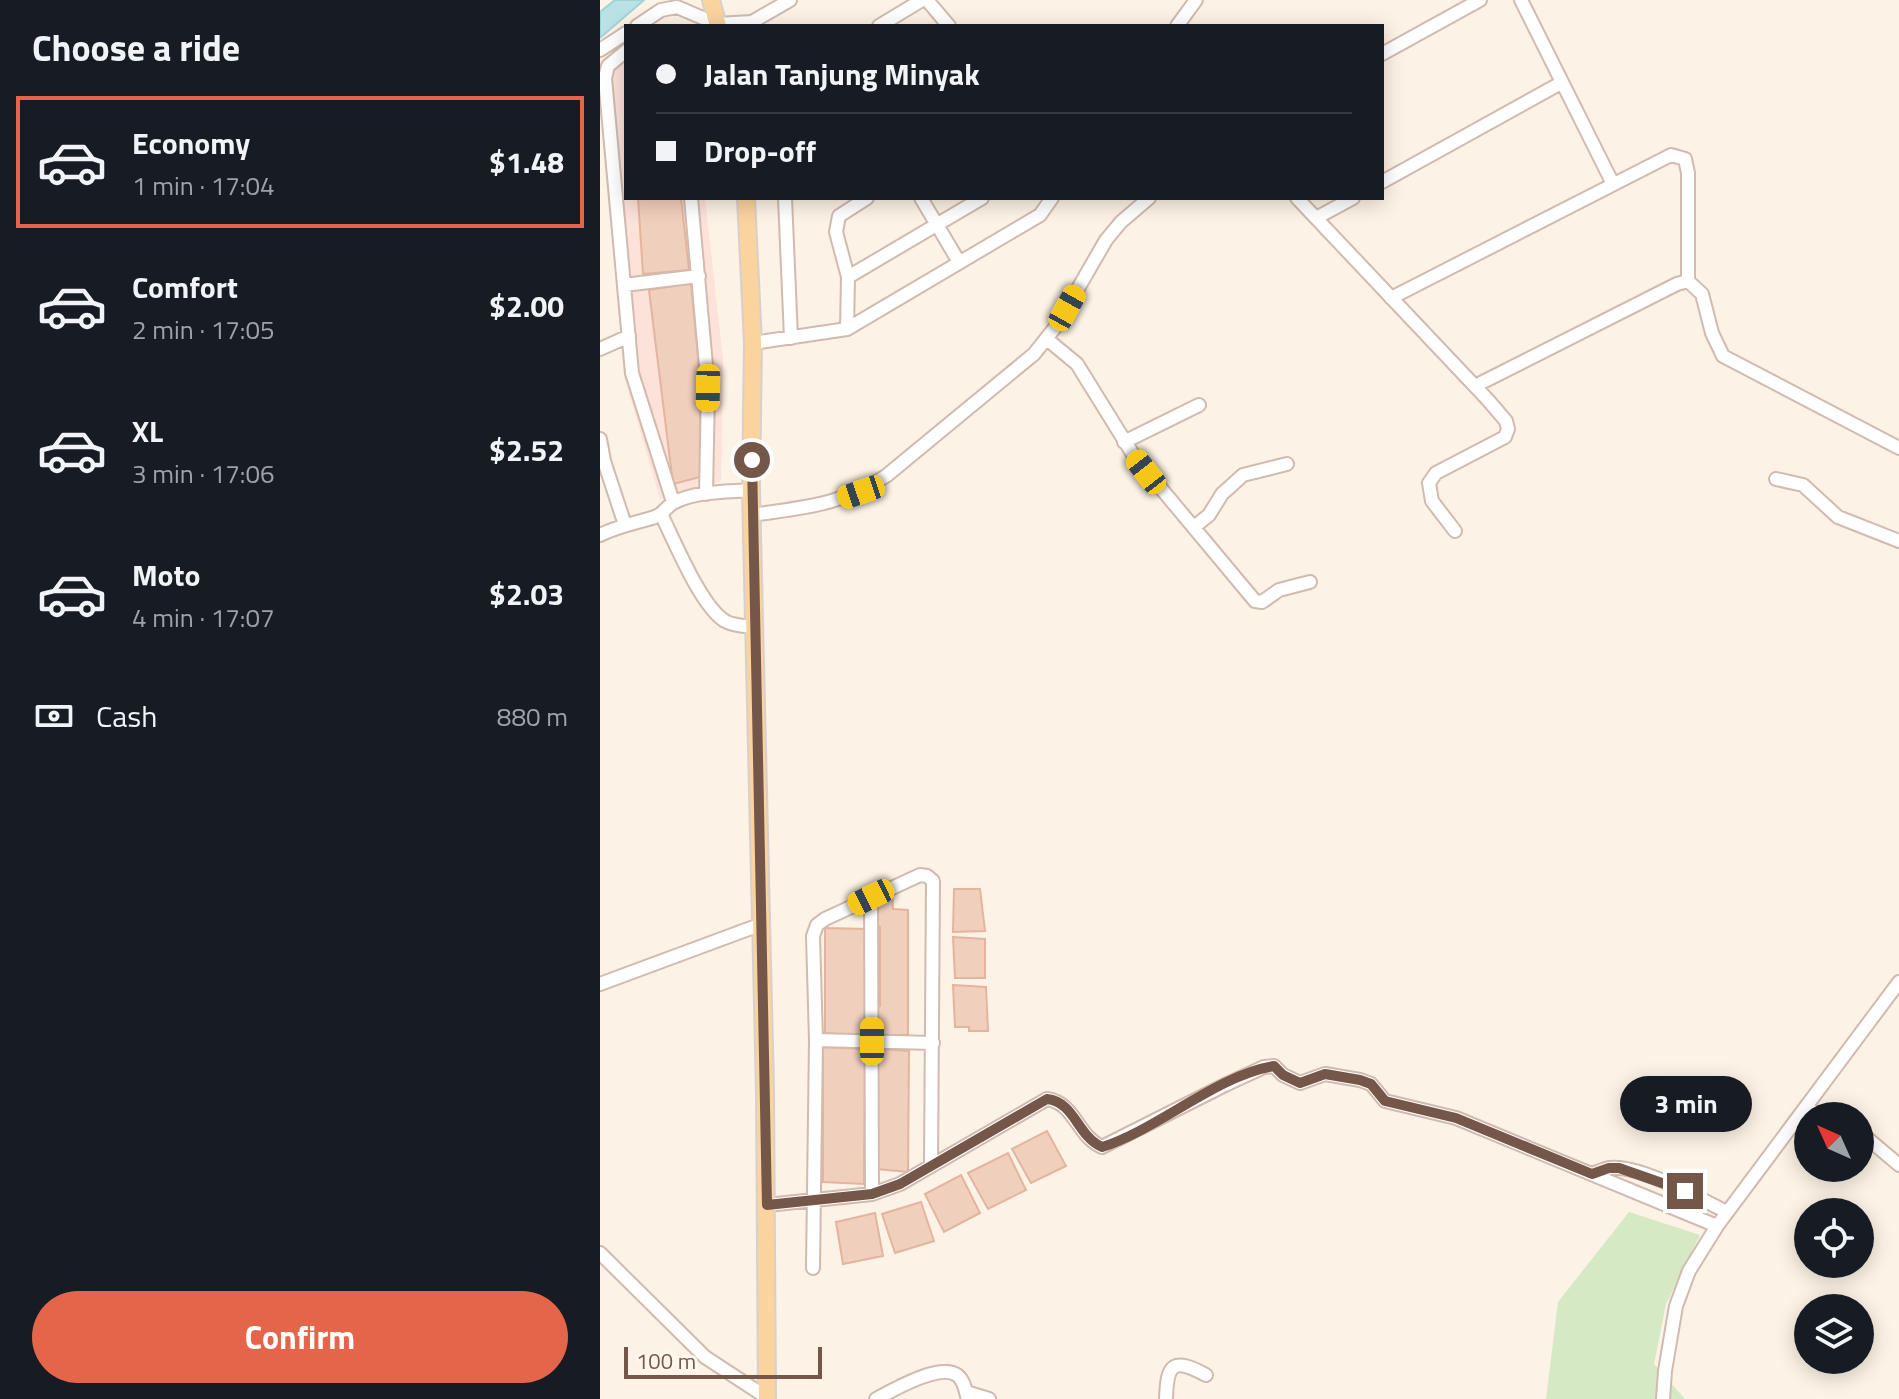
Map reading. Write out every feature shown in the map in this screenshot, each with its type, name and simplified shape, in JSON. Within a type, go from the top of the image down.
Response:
[{"type":"main road","points":[[711,0],[718,24]]},
{"type":"main road","points":[[746,200],[753,343],[751,490],[767,1205],[766,1398]]},
{"type":"street","points":[[729,24],[752,22],[790,0]]},
{"type":"street","points":[[882,24],[924,0],[947,24]]},
{"type":"street","points":[[1178,24],[1196,0]]},
{"type":"street","points":[[1384,53],[1480,0]]},
{"type":"street","points":[[1521,0],[1613,184]]},
{"type":"street","points":[[640,24],[661,10],[677,7],[716,24]]},
{"type":"street","points":[[600,50],[624,34]]},
{"type":"street","points":[[624,52],[604,67],[632,373],[673,502]]},
{"type":"street","points":[[1384,181],[1561,83]]},
{"type":"street","points":[[1391,298],[1671,155],[1685,159],[1688,173],[1688,281],[1702,294],[1712,333],[1723,356],[1899,448]]},
{"type":"street","points":[[691,200],[708,388],[706,494]]},
{"type":"street","points":[[785,200],[791,338]]},
{"type":"street","points":[[847,329],[848,277],[836,232],[839,216],[864,200]]},
{"type":"street","points":[[922,200],[959,262]]},
{"type":"street","points":[[848,277],[979,200]]},
{"type":"street","points":[[753,343],[847,329],[1040,215],[1051,200]]},
{"type":"street","points":[[752,515],[820,506],[861,492],[886,476],[1048,340],[1106,240],[1147,200]]},
{"type":"street","points":[[1299,200],[1506,421],[1508,429],[1505,437],[1436,473],[1429,483],[1432,501],[1455,531]]},
{"type":"street","points":[[1316,218],[1349,200]]},
{"type":"street","points":[[624,285],[699,276]]},
{"type":"street","points":[[1475,386],[1688,281]]},
{"type":"street","points":[[600,349],[629,336]]},
{"type":"street","points":[[1048,340],[1077,364],[1124,442],[1157,487],[1255,601],[1262,602],[1279,590],[1310,582]]},
{"type":"street","points":[[1124,442],[1199,405]]},
{"type":"street","points":[[600,439],[625,525]]},
{"type":"street","points":[[1194,527],[1209,515],[1232,482],[1243,475],[1287,464]]},
{"type":"street","points":[[1776,479],[1803,485],[1838,517],[1899,541]]},
{"type":"street","points":[[602,529],[661,514],[673,502],[706,494],[751,490]]},
{"type":"street","points":[[661,514],[699,589],[716,614],[727,623],[755,627]]},
{"type":"street","points":[[813,1268],[816,1040],[813,936],[817,925],[920,875],[933,881],[931,1164]]},
{"type":"street","points":[[871,897],[872,1194]]},
{"type":"street","points":[[600,984],[762,924]]},
{"type":"street","points":[[1810,1102],[1899,982]]},
{"type":"street","points":[[816,1040],[933,1043]]},
{"type":"street","points":[[767,1205],[872,1194],[900,1184],[1047,1099],[1058,1100],[1065,1105],[1091,1142],[1102,1147],[1227,1084],[1264,1067],[1274,1066],[1283,1075],[1300,1083],[1325,1074],[1360,1080],[1371,1084],[1385,1101],[1456,1118],[1717,1226]]},
{"type":"street","points":[[1663,1399],[1680,1290],[1698,1253],[1794,1124]]},
{"type":"street","points":[[1874,1144],[1899,1165]]},
{"type":"street","points":[[1592,1174],[1609,1168],[1644,1175],[1727,1212]]},
{"type":"street","points":[[600,1253],[605,1266],[705,1357],[766,1398]]},
{"type":"street","points":[[1166,1399],[1166,1379],[1176,1364],[1185,1364],[1206,1375]]},
{"type":"street","points":[[876,1399],[915,1380],[948,1372],[962,1380],[967,1395],[989,1399]]},
{"type":"shaded area","points":[[624,45],[624,200],[705,200],[723,360],[721,481],[660,499],[624,376],[600,61]]},
{"type":"green space","points":[[1629,1212],[1700,1235],[1666,1304],[1654,1364],[1685,1399],[1546,1399],[1558,1302]]},
{"type":"water","points":[[615,0],[644,0],[600,38],[600,12]]},
{"type":"building","points":[[638,200],[681,200],[689,270],[643,274]]},
{"type":"building","points":[[691,283],[700,378],[700,477],[673,484],[649,290]]},
{"type":"building","points":[[954,889],[980,889],[985,931],[953,932]]},
{"type":"building","points":[[892,893],[893,909],[908,910],[908,1035],[876,1035],[876,1006],[880,1006],[880,927],[876,926],[876,900]]},
{"type":"building","points":[[825,928],[868,929],[867,1036],[825,1033]]},
{"type":"building","points":[[953,937],[985,939],[985,978],[955,978]]},
{"type":"building","points":[[953,985],[986,987],[988,1031],[955,1027]]},
{"type":"building","points":[[823,1047],[865,1049],[864,1184],[823,1182]]},
{"type":"building","points":[[877,1049],[909,1051],[908,1172],[877,1169]]},
{"type":"building","points":[[1047,1131],[1066,1166],[1031,1183],[1012,1149]]},
{"type":"building","points":[[1008,1153],[1026,1190],[988,1209],[968,1173]]},
{"type":"building","points":[[961,1175],[980,1213],[944,1232],[925,1194]]},
{"type":"building","points":[[921,1202],[934,1241],[895,1253],[882,1214]]},
{"type":"building","points":[[875,1213],[883,1256],[843,1264],[836,1222]]},
{"type":"route","points":[[752,460],[767,1205],[872,1194],[900,1184],[1047,1099],[1058,1100],[1065,1105],[1091,1142],[1102,1147],[1227,1084],[1264,1067],[1274,1066],[1283,1075],[1300,1083],[1325,1074],[1360,1080],[1371,1084],[1385,1101],[1456,1118],[1592,1174],[1619,1168],[1685,1191]]}]
